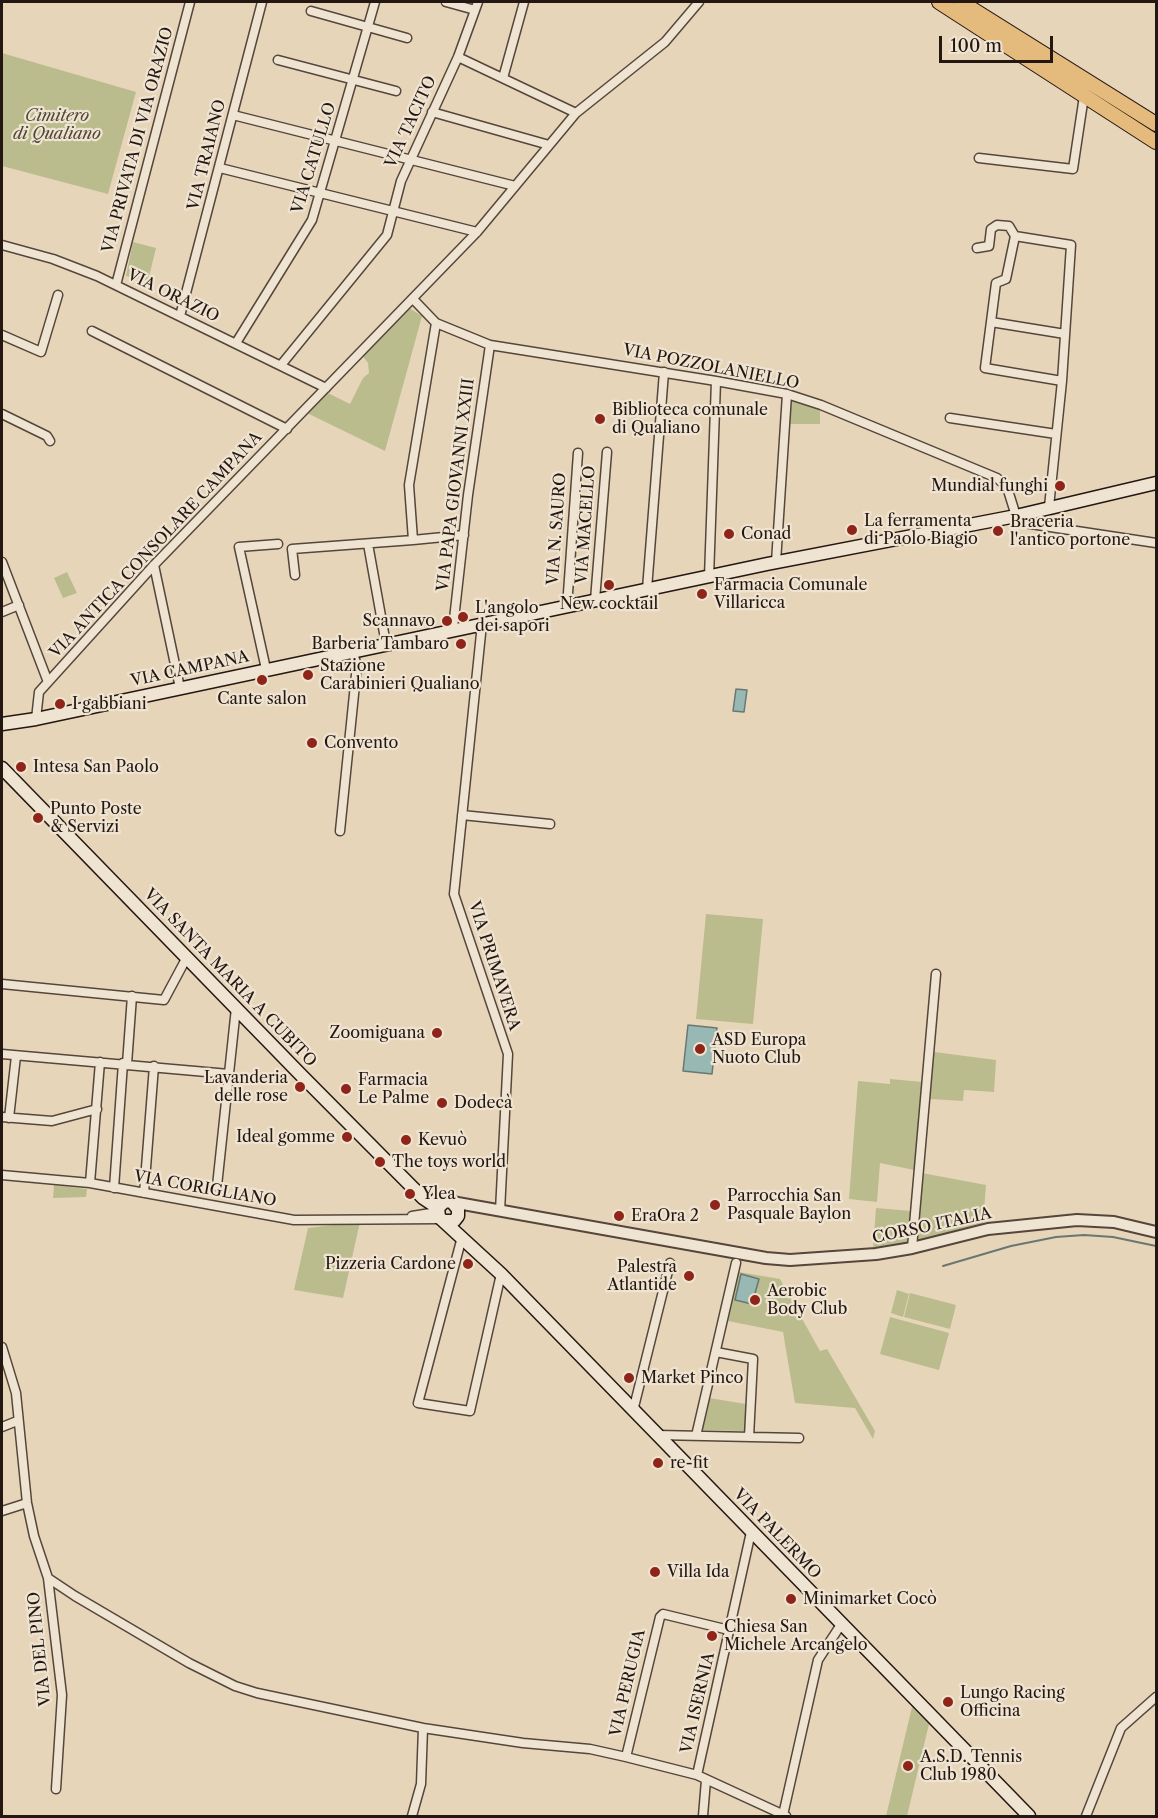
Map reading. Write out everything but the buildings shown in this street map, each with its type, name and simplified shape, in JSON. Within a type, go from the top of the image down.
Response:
[{"type":"main road","points":[[939,2],[1156,142]]},
{"type":"main road","points":[[961,2],[1156,124]]},
{"type":"main road","name":"VIA CAMPANA","points":[[2,723],[36,719],[453,628],[567,607],[776,562],[1016,516],[1156,483]]},
{"type":"main road","name":"VIA SANTA MARIA A CUBITO","points":[[2,768],[423,1198],[446,1212]]},
{"type":"main road","points":[[410,1184],[446,1212]]},
{"type":"main road","name":"VIA PALERMO","points":[[446,1212],[462,1237],[1029,1816]]},
{"type":"street","name":"VIA PRIVATA DI VIA ORAZIO","points":[[116,285],[190,2]]},
{"type":"street","name":"VIA TRAIANO","points":[[180,316],[262,2]]},
{"type":"street","name":"VIA CATULLO","points":[[236,343],[312,220],[375,2]]},
{"type":"street","points":[[446,2],[477,6]]},
{"type":"street","points":[[503,78],[524,2]]},
{"type":"street","name":"VIA ANTICA CONSOLARE CAMPANA","points":[[36,719],[39,693],[153,565],[477,232],[576,113],[665,42],[699,2]]},
{"type":"street","name":"VIA TACITO","points":[[281,365],[387,235],[401,181],[458,57],[477,6]]},
{"type":"street","points":[[312,10],[407,38]]},
{"type":"street","points":[[458,57],[576,113]]},
{"type":"street","points":[[278,60],[396,91]]},
{"type":"street","points":[[979,158],[1073,169],[1084,96]]},
{"type":"street","points":[[432,112],[549,146]]},
{"type":"street","points":[[233,115],[515,186]]},
{"type":"street","points":[[220,168],[477,232]]},
{"type":"street","points":[[976,248],[989,246],[991,229],[997,225],[1009,226],[1015,236],[1011,267],[1006,279],[996,283],[985,368],[1062,381]]},
{"type":"street","points":[[1015,236],[1071,245],[1062,381],[1049,507]]},
{"type":"street","name":"VIA ORAZIO","points":[[2,245],[70,264],[326,387]]},
{"type":"street","points":[[2,335],[41,352],[58,295]]},
{"type":"street","name":"VIA POZZOLANIELLO","points":[[413,299],[436,323],[490,345],[787,394],[853,418],[997,478],[1007,487],[1016,516]]},
{"type":"street","points":[[991,322],[1065,334]]},
{"type":"street","points":[[412,540],[409,486],[436,323]]},
{"type":"street","name":"VIA ANTICA CONSOLARE CAMPANA","points":[[92,331],[287,429]]},
{"type":"street","name":"VIA PAPA GIOVANNI XXIII","points":[[453,628],[490,345]]},
{"type":"street","points":[[647,589],[664,372]]},
{"type":"street","points":[[709,577],[716,381]]},
{"type":"street","points":[[776,562],[787,394]]},
{"type":"street","points":[[2,414],[47,436],[50,441]]},
{"type":"street","points":[[950,418],[1056,434]]},
{"type":"street","name":"VIA MACELLO","points":[[595,600],[607,452]]},
{"type":"street","name":"VIA N. SAURO","points":[[567,607],[578,453]]},
{"type":"street","points":[[1016,516],[1024,523],[1156,543]]},
{"type":"street","points":[[295,575],[292,549],[464,535]]},
{"type":"street","points":[[266,669],[239,547],[278,544]]},
{"type":"street","points":[[368,544],[386,644]]},
{"type":"street","points":[[2,562],[48,682]]},
{"type":"street","points":[[153,565],[180,688]]},
{"type":"street","points":[[2,612],[19,605]]},
{"type":"street","name":"VIA PRIMAVERA","points":[[482,624],[454,894],[507,1054],[500,1211]]},
{"type":"street","points":[[340,831],[357,665],[352,651]]},
{"type":"street","points":[[462,815],[550,824]]},
{"type":"street","points":[[2,984],[164,1000],[187,957]]},
{"type":"street","points":[[912,1248],[936,974]]},
{"type":"street","points":[[114,1188],[132,996]]},
{"type":"street","points":[[217,1186],[236,1008]]},
{"type":"street","points":[[2,1054],[229,1074]]},
{"type":"street","points":[[16,1056],[5,1118],[51,1121],[97,1109]]},
{"type":"street","points":[[90,1184],[100,1062]]},
{"type":"street","points":[[144,1193],[154,1066]]},
{"type":"street","name":"VIA CORIGLIANO","points":[[2,1175],[90,1184],[294,1220],[403,1218]]},
{"type":"street","points":[[422,1212],[423,1198]]},
{"type":"street","name":"CORSO ITALIA","points":[[446,1212],[472,1209],[500,1211],[766,1258],[839,1258],[912,1248],[988,1229],[1077,1220],[1113,1222],[1156,1232]]},
{"type":"street","points":[[403,1218],[422,1212],[446,1212]]},
{"type":"street","points":[[403,1218],[446,1212]]},
{"type":"street","points":[[462,1237],[418,1403],[470,1411],[501,1275]]},
{"type":"street","points":[[633,1411],[670,1263]]},
{"type":"street","points":[[696,1436],[736,1263]]},
{"type":"street","name":"VIA DEL PINO","points":[[2,1347],[16,1393],[27,1503],[48,1578],[62,1695],[56,1789]]},
{"type":"street","points":[[716,1352],[753,1359],[749,1437]]},
{"type":"street","points":[[2,1426],[17,1421]]},
{"type":"street","points":[[656,1435],[800,1438]]},
{"type":"street","points":[[2,1511],[27,1503]]},
{"type":"street","name":"VIA ISERNIA","points":[[697,1775],[751,1532]]},
{"type":"street","points":[[48,1578],[178,1657],[236,1686],[423,1728],[523,1743],[590,1749],[626,1757],[697,1775],[784,1816],[819,1660],[842,1623]]},
{"type":"street","name":"VIA PERUGIA","points":[[626,1757],[660,1617],[663,1614],[729,1630]]},
{"type":"street","points":[[1086,1816],[1121,1728],[1156,1697]]},
{"type":"street","points":[[412,1816],[421,1784],[423,1728]]},
{"type":"street","points":[[703,1816],[706,1780]]},
{"type":"green space","name":"Cimitero di Qualiano","points":[[2,53],[136,92],[108,194],[2,166]]},
{"type":"green space","points":[[133,242],[156,248],[148,281],[126,276]]},
{"type":"green space","points":[[409,308],[422,316],[385,451],[307,413],[326,392],[350,404],[363,378],[369,373],[368,363],[362,355]]},
{"type":"green space","points":[[791,400],[820,408],[820,424],[789,424]]},
{"type":"green space","points":[[67,572],[77,593],[63,598],[54,578]]},
{"type":"green space","points":[[706,914],[763,919],[753,1024],[696,1019]]},
{"type":"green space","points":[[934,1052],[996,1060],[994,1092],[964,1090],[963,1101],[930,1099]]},
{"type":"green space","points":[[890,1079],[923,1082],[914,1170],[880,1163],[877,1202],[849,1199],[858,1081],[890,1084]]},
{"type":"green space","points":[[922,1173],[986,1185],[983,1224],[917,1241]]},
{"type":"green space","points":[[54,1185],[87,1189],[86,1197],[53,1198]]},
{"type":"green space","points":[[876,1208],[911,1211],[908,1243],[873,1249]]},
{"type":"green space","points":[[360,1222],[343,1298],[294,1290],[308,1228]]},
{"type":"green space","points":[[739,1272],[780,1279],[820,1351],[827,1349],[875,1431],[873,1439],[855,1408],[795,1403],[783,1332],[728,1321]]},
{"type":"green space","points":[[897,1290],[909,1294],[903,1317],[891,1313]]},
{"type":"green space","points":[[910,1293],[956,1305],[950,1329],[904,1317]]},
{"type":"green space","points":[[890,1317],[949,1333],[939,1370],[880,1354]]},
{"type":"green space","points":[[709,1398],[746,1404],[745,1431],[701,1430]]},
{"type":"green space","name":"A.S.D. Tennis Club 1980","points":[[912,1707],[929,1724],[907,1816],[886,1816]]},
{"type":"water","points":[[736,689],[747,690],[744,712],[733,711]]},
{"type":"water","name":"ASD Europa Nuoto Club","points":[[688,1025],[717,1028],[712,1074],[683,1071]]},
{"type":"water","points":[[741,1274],[759,1279],[752,1304],[735,1300]]},
{"type":"waterway","points":[[943,1266],[1011,1246],[1056,1237],[1084,1235],[1113,1237],[1156,1246]]},
{"type":"place","name":"Biblioteca comunale di Qualiano","points":[[600,419]]},
{"type":"place","name":"Mundial funghi","points":[[1060,486]]},
{"type":"place","name":"La ferramenta di Paolo Biagio","points":[[852,530]]},
{"type":"place","name":"Braceria l'antico portone","points":[[998,531]]},
{"type":"place","name":"Conad","points":[[729,534]]},
{"type":"place","name":"New cocktail","points":[[609,585]]},
{"type":"place","name":"Farmacia Comunale Villaricca","points":[[702,594]]},
{"type":"place","name":"L'angolo dei sapori","points":[[463,617]]},
{"type":"place","name":"Scannavo","points":[[447,621]]},
{"type":"place","name":"Barberia Tambaro","points":[[461,644]]},
{"type":"place","name":"Stazione Carabinieri Qualiano","points":[[308,675]]},
{"type":"place","name":"Cante salon","points":[[262,680]]},
{"type":"place","name":"I gabbiani","points":[[60,704]]},
{"type":"place","name":"Convento","points":[[312,743]]},
{"type":"place","name":"Intesa San Paolo","points":[[21,767]]},
{"type":"place","name":"Punto Poste & Servizi","points":[[38,818]]},
{"type":"place","name":"Zoomiguana","points":[[437,1033]]},
{"type":"place","name":"ASD Europa Nuoto Club","points":[[700,1049]]},
{"type":"place","name":"Lavanderia delle rose","points":[[300,1087]]},
{"type":"place","name":"Farmacia Le Palme","points":[[346,1089]]},
{"type":"place","name":"Dodecà","points":[[442,1103]]},
{"type":"place","name":"Ideal gomme","points":[[347,1137]]},
{"type":"place","name":"Kevuò","points":[[406,1140]]},
{"type":"place","name":"The toys world","points":[[380,1162]]},
{"type":"place","name":"Ylea","points":[[410,1194]]},
{"type":"place","name":"Parrocchia San Pasquale Baylon","points":[[715,1205]]},
{"type":"place","name":"EraOra 2","points":[[619,1216]]},
{"type":"place","name":"Pizzeria Cardone","points":[[468,1264]]},
{"type":"place","name":"Palestra Atlantide","points":[[689,1276]]},
{"type":"place","name":"Aerobic Body Club","points":[[755,1300]]},
{"type":"place","name":"Market Pinco","points":[[629,1378]]},
{"type":"place","name":"re-fit","points":[[658,1463]]},
{"type":"place","name":"Villa Ida","points":[[655,1572]]},
{"type":"place","name":"Minimarket Cocò","points":[[791,1599]]},
{"type":"place","name":"Chiesa San Michele Arcangelo","points":[[712,1636]]},
{"type":"place","name":"Lungo Racing Officina","points":[[948,1702]]},
{"type":"place","name":"A.S.D. Tennis Club 1980","points":[[908,1766]]}]
